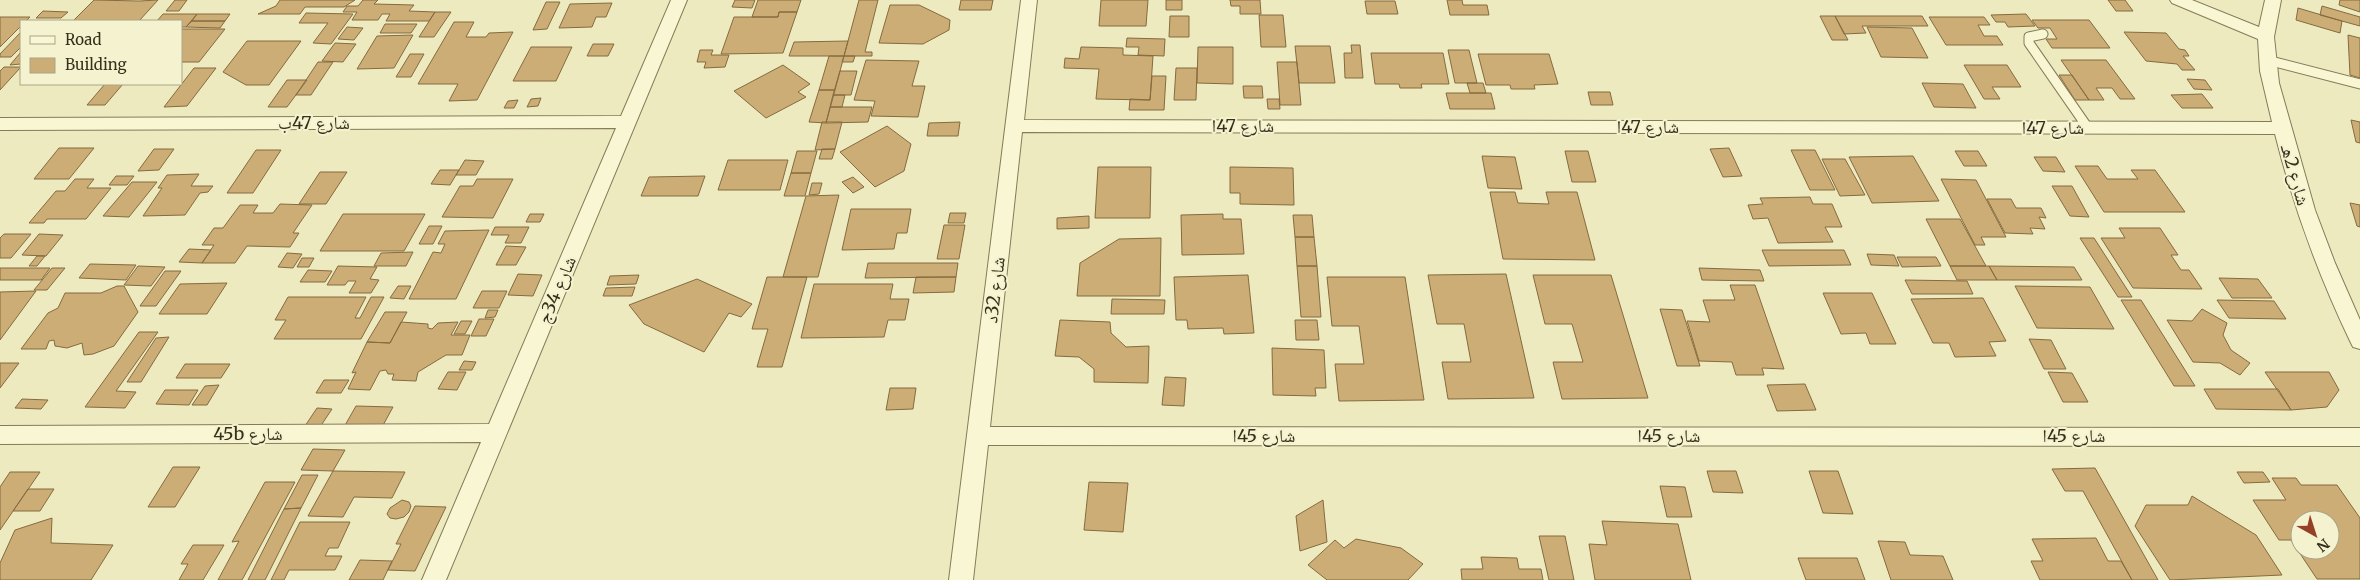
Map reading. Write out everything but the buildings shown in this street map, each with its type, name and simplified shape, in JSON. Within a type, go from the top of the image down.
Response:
[{"type":"street","name":"شارع 34ج","points":[[434,580],[679,0]]},
{"type":"street","name":"شارع 32د","points":[[961,580],[1029,0]]},
{"type":"street","points":[[2178,0],[2266,36]]},
{"type":"street","name":"شارع 2هـ","points":[[2273,0],[2266,36],[2267,60],[2272,93],[2306,215],[2324,264],[2360,341]]},
{"type":"street","name":"شارع 47ب","points":[[0,124],[628,122]]},
{"type":"street","name":"شارع 47ا","points":[[1013,126],[2282,128]]},
{"type":"street","name":"45b شارع","points":[[0,435],[496,433]]},
{"type":"street","name":"شارع 45ا","points":[[978,436],[2360,436]]},
{"type":"lane","points":[[2043,34],[2029,37],[2029,43],[2088,128]]},
{"type":"lane","points":[[2267,60],[2360,84]]}]
